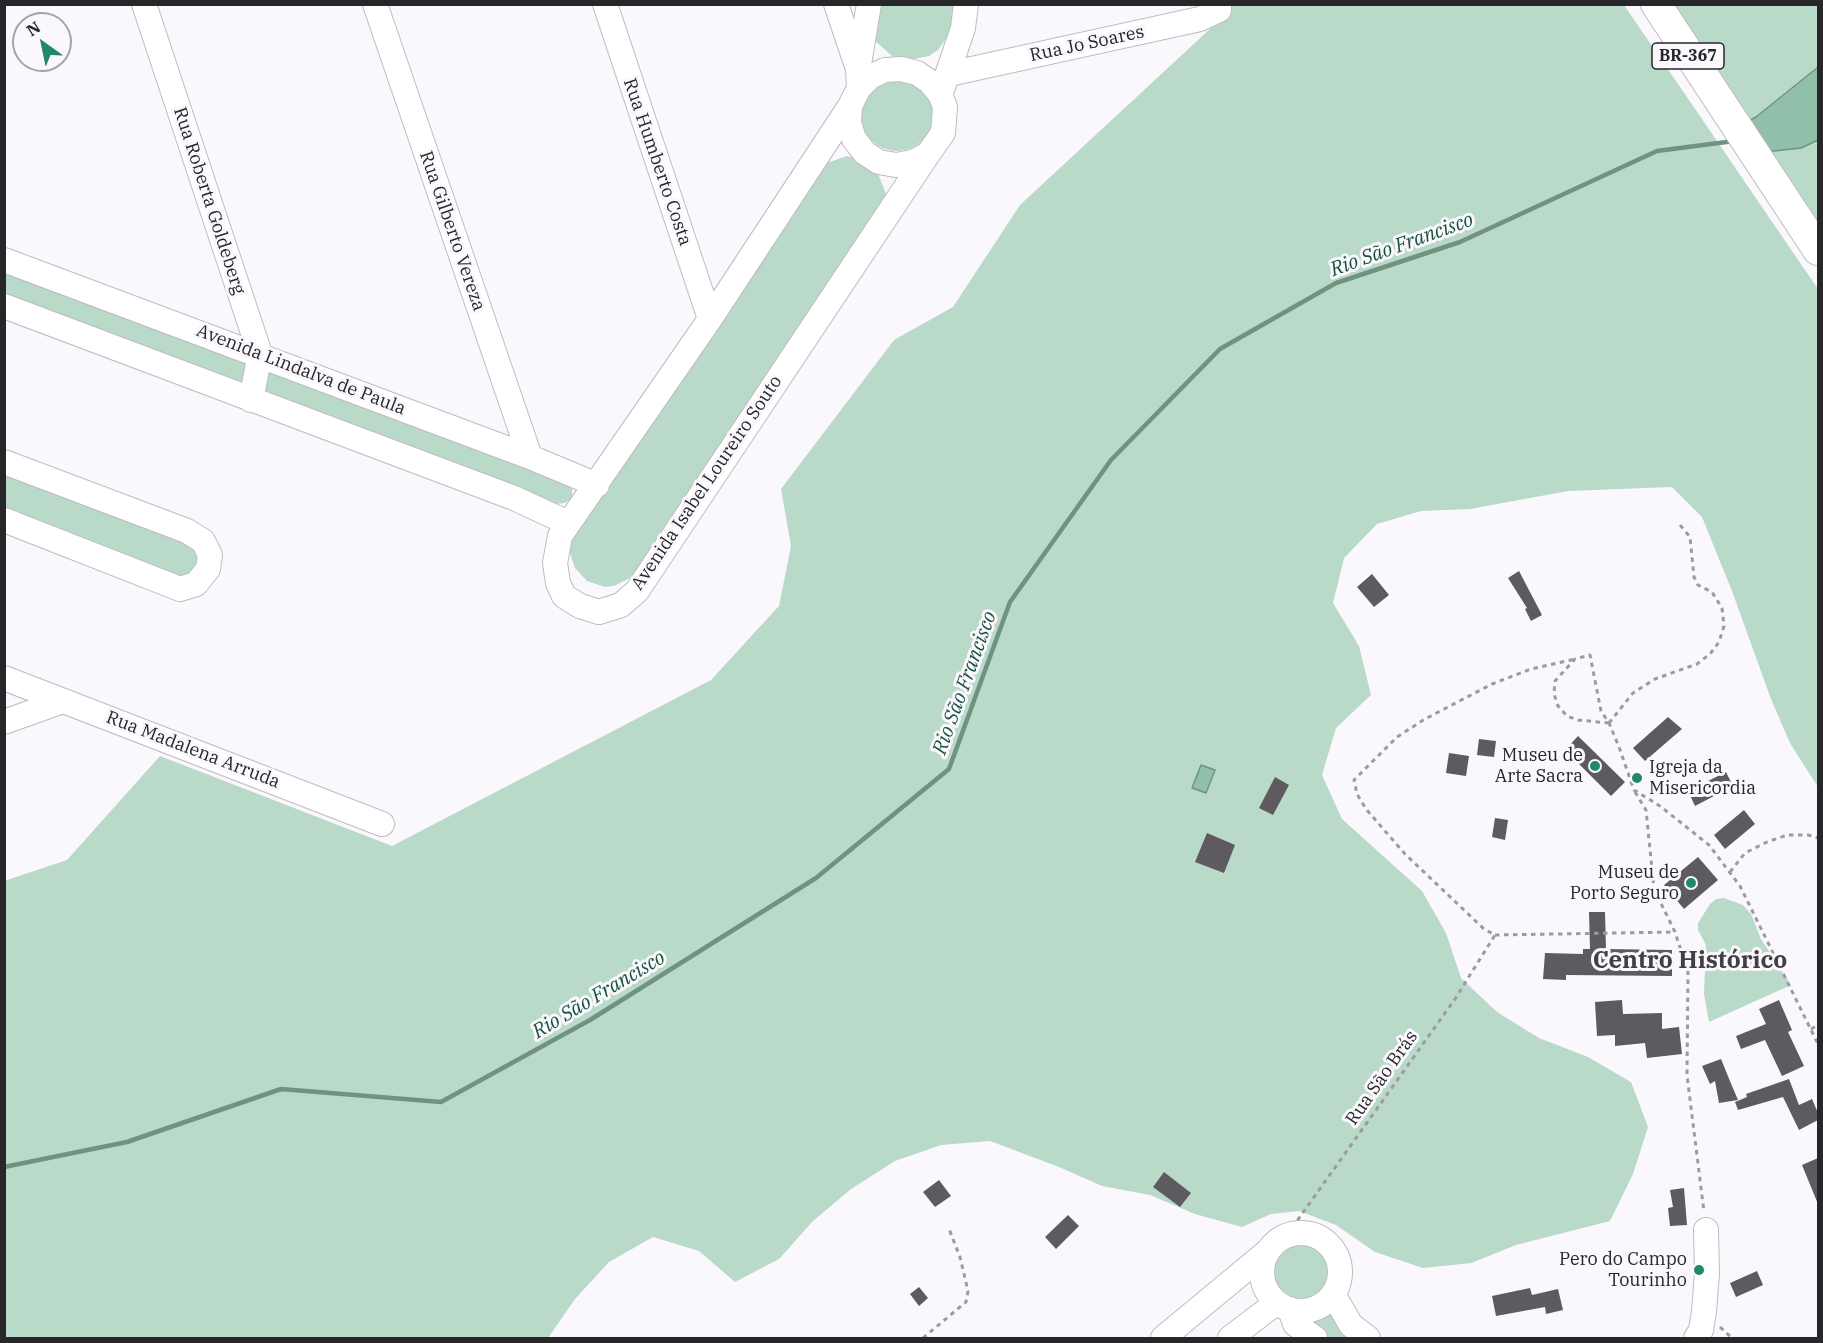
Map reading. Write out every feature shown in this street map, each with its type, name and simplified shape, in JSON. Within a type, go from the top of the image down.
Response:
[{"type":"main road","name":"BR-367","points":[[1656,4],[1818,250]]},
{"type":"street","name":"Rua Roberta Goldeberg","points":[[144,4],[260,354],[252,400]]},
{"type":"street","name":"Rua Gilberto Vereza","points":[[375,4],[530,457]]},
{"type":"street","name":"Rua Humberto Costa","points":[[605,4],[710,319]]},
{"type":"street","points":[[836,4],[856,87]]},
{"type":"street","name":"Avenida Isabel Loureiro Souto","points":[[868,4],[849,123],[854,139],[865,153],[879,162],[896,165],[913,162],[928,154]]},
{"type":"street","name":"Avenida Isabel Loureiro Souto","points":[[944,84],[930,82],[917,73],[901,69],[885,70],[856,87],[710,319],[560,536],[555,563],[558,583],[564,596],[580,606],[599,612],[621,605],[644,581],[943,133],[944,84],[963,28],[966,4]]},
{"type":"street","name":"Rua Jo Soares","points":[[944,84],[1200,19],[1219,10],[1220,4]]},
{"type":"street","name":"Avenida Lindalva de Paula","points":[[4,260],[260,354],[530,457],[597,485]]},
{"type":"street","points":[[4,306],[514,498],[568,523]]},
{"type":"street","points":[[4,462],[187,531],[203,541],[210,555],[208,569],[196,584],[180,589],[4,520]]},
{"type":"street","name":"Rua Madalena Arruda","points":[[4,678],[382,824]]},
{"type":"street","points":[[4,722],[63,701]]},
{"type":"street","points":[[1696,1338],[1701,1330],[1704,1312],[1707,1274],[1706,1230]]},
{"type":"street","points":[[1163,1338],[1287,1235],[1312,1234],[1333,1248],[1341,1271],[1333,1294],[1316,1308],[1306,1310],[1283,1306],[1230,1338]]},
{"type":"street","points":[[1268,1251],[1263,1263],[1262,1275],[1266,1288],[1283,1306],[1295,1324],[1315,1338]]},
{"type":"street","points":[[1333,1294],[1351,1325],[1368,1338]]},
{"type":"path","points":[[1609,723],[1633,693],[1655,679],[1697,664],[1710,654],[1719,642],[1724,626],[1722,608],[1712,592],[1698,585],[1693,570],[1690,537],[1680,525]]},
{"type":"path","points":[[1675,932],[1495,935],[1484,929],[1405,854],[1366,809],[1357,794],[1354,780],[1397,737],[1425,719],[1492,684],[1531,669],[1590,655],[1599,702],[1634,790],[1646,810],[1654,889],[1675,932],[1688,972],[1687,1075],[1706,1230]]},
{"type":"path","points":[[1575,659],[1555,681],[1554,694],[1558,706],[1567,716],[1578,720],[1609,723]]},
{"type":"path","points":[[1634,790],[1660,806],[1709,844],[1730,872],[1751,906],[1818,1044]]},
{"type":"path","points":[[1730,872],[1744,853],[1787,835],[1808,835],[1818,838]]},
{"type":"path","name":"Rua São Brás","points":[[1287,1235],[1461,991],[1495,935]]},
{"type":"path","points":[[1811,1029],[1818,1025]]},
{"type":"path","points":[[922,1338],[966,1302],[968,1291],[960,1257],[949,1229]]},
{"type":"shaded area","points":[[878,5],[954,5],[950,33],[938,50],[929,56],[909,60],[892,56],[873,39]]},
{"type":"shaded area","points":[[1229,5],[1624,5],[1818,289],[1818,787],[1790,743],[1771,699],[1732,591],[1702,517],[1672,487],[1568,491],[1470,509],[1421,511],[1377,524],[1344,558],[1333,603],[1359,646],[1371,695],[1336,728],[1322,775],[1342,819],[1422,891],[1446,933],[1461,978],[1497,1012],[1539,1038],[1588,1057],[1631,1082],[1648,1127],[1633,1174],[1610,1221],[1516,1245],[1471,1263],[1423,1268],[1375,1252],[1336,1225],[1299,1211],[1271,1214],[1242,1227],[1195,1214],[1150,1195],[1102,1186],[990,1141],[941,1145],[895,1161],[851,1189],[813,1221],[779,1259],[735,1282],[699,1251],[653,1237],[609,1262],[575,1299],[548,1338],[5,1338],[4,881],[67,860],[160,756],[392,846],[711,680],[779,606],[791,546],[781,489],[894,340],[953,307],[1020,205],[1225,15]]},
{"type":"shaded area","points":[[1661,5],[1818,5],[1818,66],[1756,117],[1741,125]]},
{"type":"shaded area","points":[[1818,67],[1818,140],[1801,148],[1765,152],[1741,125],[1756,117]]},
{"type":"shaded area","points":[[897,79],[911,82],[923,89],[930,101],[933,115],[930,129],[923,141],[911,148],[897,151],[883,148],[871,141],[864,129],[861,115],[864,101],[871,89],[883,82]]},
{"type":"shaded area","points":[[1818,140],[1818,235],[1765,152],[1801,148]]},
{"type":"shaded area","points":[[847,156],[877,171],[886,194],[638,574],[614,586],[605,587],[587,581],[575,568],[569,551],[569,542],[824,164]]},
{"type":"shaded area","points":[[4,267],[248,357],[247,392],[5,299]]},
{"type":"shaded area","points":[[264,369],[572,485],[572,498],[565,503],[556,504],[262,394]]},
{"type":"shaded area","points":[[4,471],[196,547],[199,562],[185,578],[5,509]]},
{"type":"shaded area","points":[[1201,765],[1215,770],[1206,793],[1192,788]]},
{"type":"shaded area","points":[[1724,898],[1743,905],[1751,914],[1761,939],[1791,985],[1709,1022],[1704,994],[1706,945],[1698,930],[1698,923],[1710,904],[1716,899]]},
{"type":"shaded area","points":[[1308,1237],[1321,1243],[1330,1252],[1334,1258],[1336,1272],[1334,1286],[1326,1297],[1315,1305],[1294,1307],[1276,1297],[1268,1286],[1266,1265],[1276,1247],[1287,1239]]},
{"type":"shaded area","points":[[1331,1305],[1359,1338],[1325,1338],[1304,1320]]},
{"type":"building","points":[[1519,571],[1542,615],[1531,621],[1525,609],[1527,608],[1508,578]]},
{"type":"building","points":[[1372,574],[1389,595],[1374,607],[1357,587]]},
{"type":"building","points":[[1668,717],[1682,729],[1645,761],[1633,748]]},
{"type":"building","name":"Museu de Arte Sacra","points":[[1578,736],[1625,782],[1611,796],[1565,750]]},
{"type":"building","points":[[1479,739],[1496,741],[1494,757],[1477,755]]},
{"type":"building","points":[[1449,753],[1469,756],[1466,776],[1446,773]]},
{"type":"building","points":[[1726,772],[1733,786],[1695,806],[1688,791]]},
{"type":"building","points":[[1275,777],[1289,785],[1273,815],[1259,808]]},
{"type":"building","points":[[1744,810],[1755,824],[1725,849],[1714,835]]},
{"type":"building","points":[[1495,818],[1508,820],[1505,840],[1492,837]]},
{"type":"building","points":[[1207,833],[1235,845],[1224,873],[1195,862]]},
{"type":"building","name":"Museu de Porto Seguro","points":[[1698,857],[1718,880],[1684,909],[1664,885]]},
{"type":"building","points":[[1589,912],[1605,912],[1606,949],[1672,950],[1672,976],[1566,975],[1566,980],[1543,979],[1545,953],[1583,954],[1583,949],[1590,949]]},
{"type":"building","points":[[1622,1000],[1623,1014],[1662,1013],[1662,1029],[1679,1027],[1682,1054],[1647,1058],[1645,1043],[1615,1046],[1615,1035],[1597,1036],[1595,1002]]},
{"type":"building","points":[[1779,1000],[1792,1030],[1788,1032],[1804,1066],[1782,1076],[1765,1040],[1741,1049],[1736,1036],[1766,1024],[1759,1009]]},
{"type":"building","points":[[1721,1059],[1738,1100],[1719,1103],[1715,1081],[1710,1084],[1702,1066]]},
{"type":"building","points":[[1789,1079],[1799,1105],[1812,1099],[1818,1113],[1818,1120],[1799,1130],[1783,1097],[1738,1110],[1735,1102],[1747,1097],[1746,1094]]},
{"type":"building","points":[[1818,1158],[1818,1204],[1802,1165]]},
{"type":"building","points":[[1164,1172],[1191,1193],[1180,1207],[1153,1187]]},
{"type":"building","points":[[939,1180],[951,1196],[935,1207],[923,1192]]},
{"type":"building","points":[[1684,1188],[1687,1225],[1670,1226],[1668,1208],[1673,1207],[1670,1190]]},
{"type":"building","points":[[1068,1215],[1079,1226],[1056,1249],[1045,1237]]},
{"type":"building","points":[[1757,1271],[1763,1285],[1736,1297],[1730,1283]]},
{"type":"building","points":[[919,1287],[928,1298],[919,1306],[910,1294]]},
{"type":"building","points":[[1530,1288],[1532,1295],[1558,1289],[1563,1310],[1546,1314],[1545,1307],[1496,1316],[1492,1296]]},
{"type":"waterway","name":"Rio São Francisco","points":[[4,1167],[127,1142],[281,1089],[441,1102],[590,1020],[816,878],[949,769],[1010,602],[1111,460],[1220,349],[1336,283],[1460,242],[1657,151],[1734,141]]},
{"type":"place","name":"Museu de Arte Sacra","points":[[1595,766]]},
{"type":"place","name":"Igreja da Misericordia","points":[[1637,778]]},
{"type":"place","name":"Museu de Porto Seguro","points":[[1691,883]]},
{"type":"place","name":"Pero do Campo Tourinho","points":[[1699,1270]]},
{"type":"district","name":"Centro Histórico","points":[[1690,961]]}]
